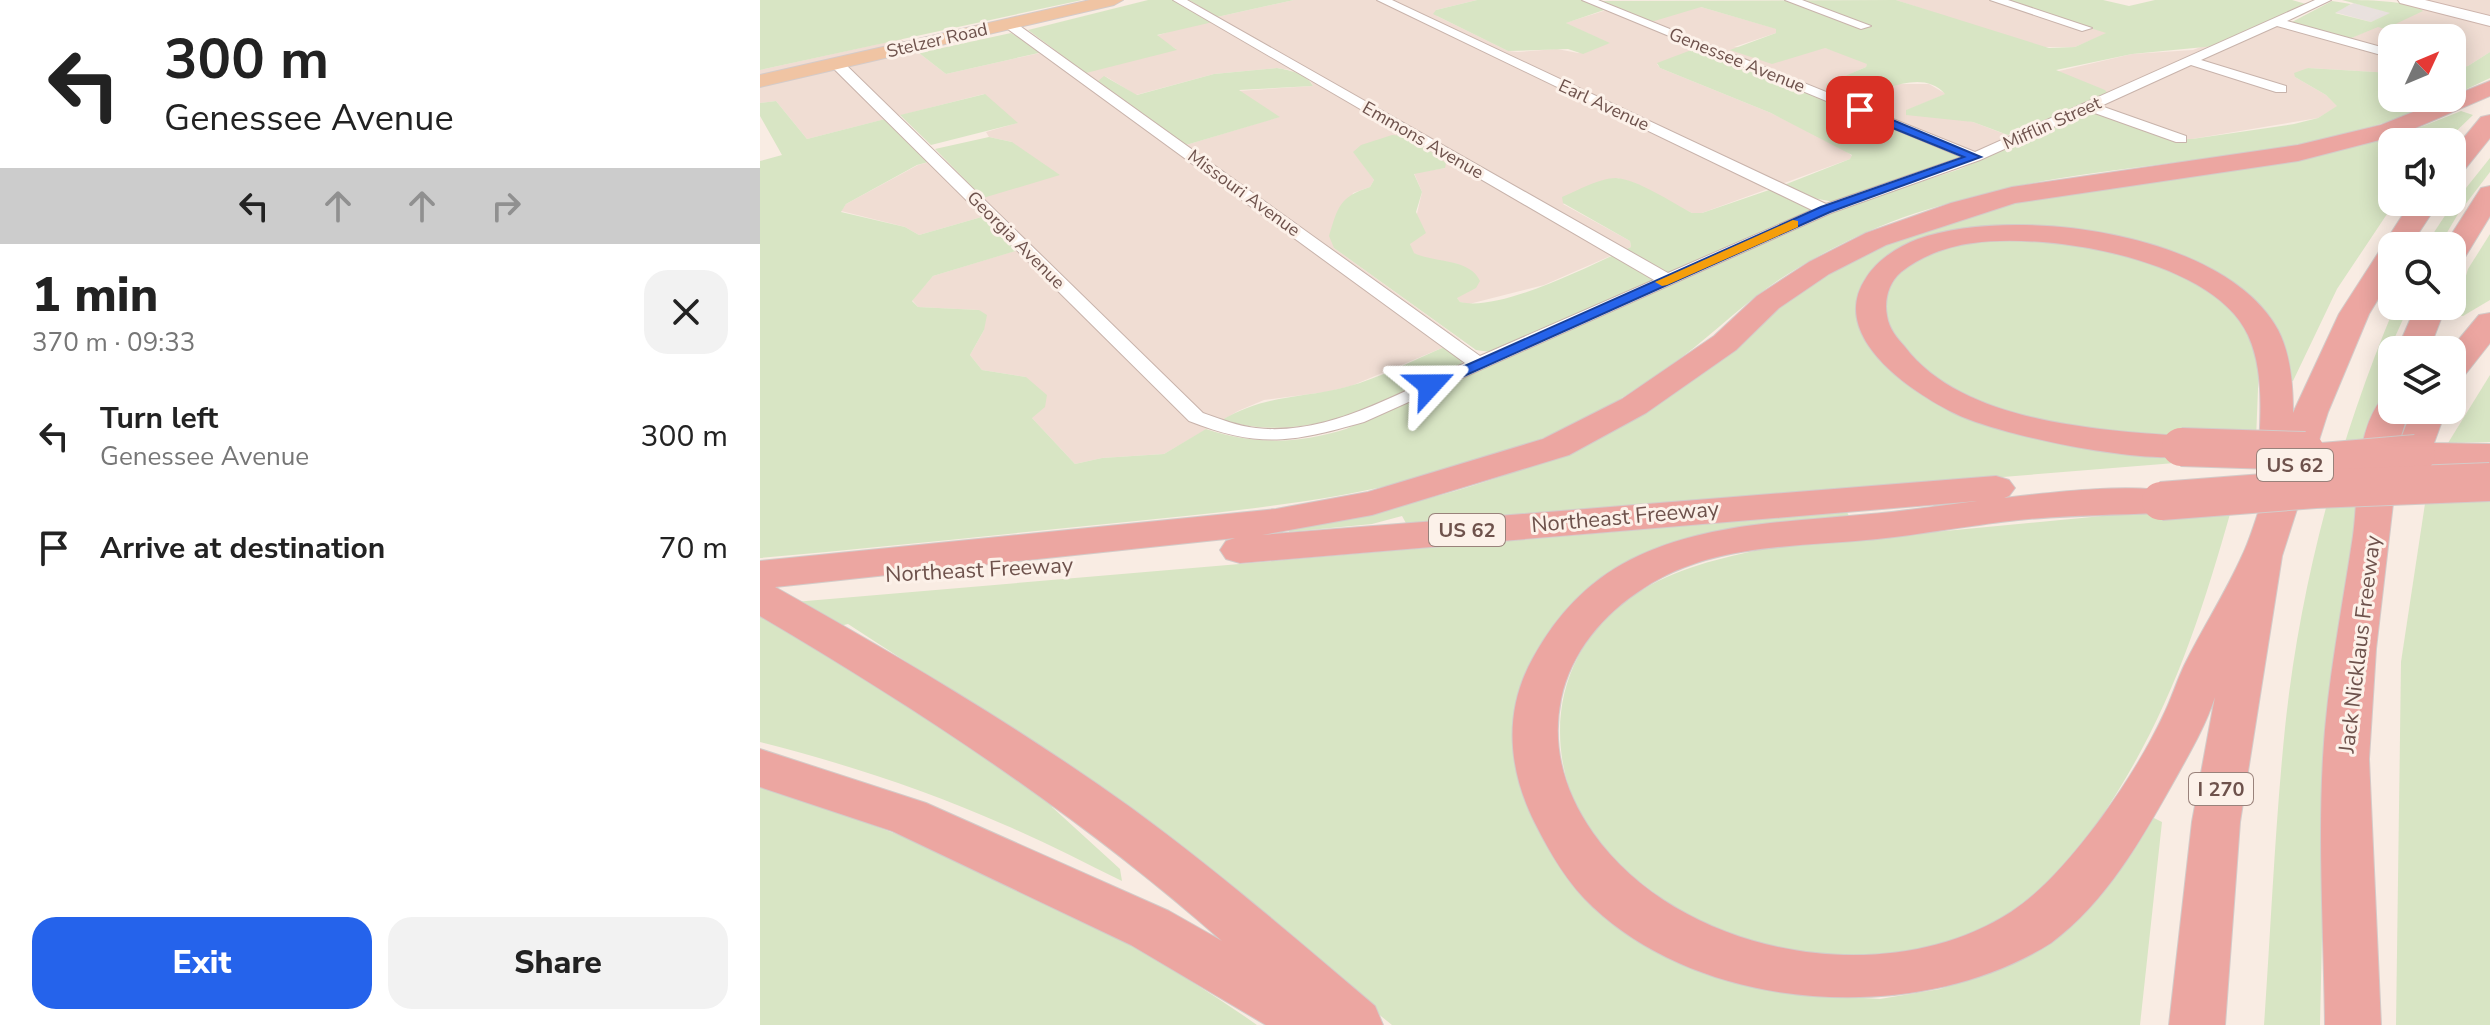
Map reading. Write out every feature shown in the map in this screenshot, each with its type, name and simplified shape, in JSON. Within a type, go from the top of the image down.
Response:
[{"type":"highway","points":[[760,577],[1246,525],[1372,503],[1556,447],[1674,381],[1725,343],[1768,302],[1819,268],[1876,239],[1932,218],[2012,195],[2054,187],[2298,153],[2390,130],[2490,88]]},
{"type":"highway","points":[[2466,152],[2490,122]]},
{"type":"highway","points":[[2466,233],[2490,194]]},
{"type":"highway","points":[[2172,475],[2109,442],[2043,430],[1994,416],[1946,397],[1909,373],[1886,349],[1872,324],[1870,304],[1875,286],[1892,265],[1924,246],[1958,237],[2010,231],[2054,233],[2108,242],[2143,252],[2200,276],[2244,308],[2261,329],[2271,358],[2277,507]]},
{"type":"highway","name":"I 270","points":[[2197,1025],[2216,822],[2239,672],[2262,556],[2311,412],[2354,314],[2378,275]]},
{"type":"highway","points":[[2466,352],[2490,322]]},
{"type":"highway","name":"Jack Nicklaus Freeway","points":[[2353,1025],[2346,759],[2355,649],[2372,536],[2380,444],[2387,424]]},
{"type":"highway","points":[[2372,536],[2396,501],[2424,424]]},
{"type":"highway","name":"Northeast Freeway","points":[[760,577],[1095,562],[1820,500],[2416,454],[2490,455]]},
{"type":"highway","points":[[2262,556],[2203,671],[2183,722],[2104,853],[2059,905],[2028,929],[1994,949],[1954,965],[1911,975],[1866,979],[1822,977],[1736,960],[1690,943],[1651,922],[1613,893],[1586,864],[1556,818],[1537,774],[1535,727],[1542,684],[1559,647],[1572,627],[1623,582],[1666,559],[1717,544],[1773,536],[2044,506],[2172,475],[2315,489],[2490,482]]},
{"type":"highway","points":[[760,597],[957,715],[1081,799],[1248,930],[1355,1025]]},
{"type":"highway","points":[[760,768],[909,817],[951,836],[1150,928],[1318,1025]]},
{"type":"main road","name":"Stelzer Road","points":[[760,81],[1114,0]]},
{"type":"main road","points":[[2406,0],[2490,21]]},
{"type":"street","name":"Emmons Avenue","points":[[1179,0],[1667,280]]},
{"type":"street","name":"Earl Avenue","points":[[1383,0],[1825,210]]},
{"type":"street","name":"Genessee Avenue","points":[[1588,0],[1975,157]]},
{"type":"street","points":[[1791,0],[1865,26]]},
{"type":"street","points":[[1996,0],[2086,28]]},
{"type":"street","name":"Mifflin Street","points":[[1196,417],[1235,434],[1288,437],[1357,418],[1825,210],[1975,157],[2325,0]]},
{"type":"street","points":[[2276,22],[2378,50]]},
{"type":"street","name":"Missouri Avenue","points":[[1009,24],[1478,364]]},
{"type":"street","points":[[2191,61],[2281,89]]},
{"type":"street","name":"Georgia Avenue","points":[[836,63],[1196,417]]},
{"type":"street","points":[[2089,106],[2181,139]]},
{"type":"shaded area","points":[[1294,0],[1477,0],[1436,10],[1437,16],[1508,51],[1557,49],[1578,53],[1609,43],[1565,23],[1613,8],[1701,7],[1777,29],[1776,33],[1734,47],[1825,48],[1868,63],[1866,67],[1827,84],[1827,87],[1847,96],[1856,97],[1893,84],[1929,84],[1946,94],[1907,110],[1973,122],[2023,141],[1977,162],[1705,50],[1657,64],[1660,68],[1771,113],[1852,156],[1702,213],[1692,213],[1618,178],[1563,204],[1630,241],[1631,247],[1544,285],[1469,304],[1457,298],[1458,264],[1425,259],[1413,253],[1410,244],[1422,192],[1414,173],[1445,168],[1354,152],[1374,180],[1370,187],[1353,193],[1334,248],[1461,340],[1351,386],[1264,400],[1238,411],[1164,454],[1102,458],[1075,464],[1031,417],[1026,377],[982,370],[970,355],[984,330],[979,310],[918,307],[912,300],[933,276],[1018,250],[985,216],[919,235],[905,227],[841,211],[846,204],[918,165],[943,158],[983,197],[1012,142],[989,137],[986,132],[1017,123],[984,94],[807,139],[776,101],[760,103],[760,70],[901,39],[946,74],[1053,50],[1176,49],[1156,36],[1208,19]],"holes":[[[1277,68],[1290,70],[1310,80],[1313,86],[1238,91],[1279,117],[1186,145],[1105,76],[1136,95],[1214,74]]]},
{"type":"shaded area","points":[[1896,0],[2002,0],[2108,33],[2075,47],[2038,47]]},
{"type":"shaded area","points":[[2395,0],[2490,0],[2490,52],[2466,66],[2466,24],[2380,24],[2418,6]]},
{"type":"shaded area","points":[[2354,3],[2392,13],[2371,22],[2334,12]]},
{"type":"shaded area","points":[[2273,19],[2349,39],[2378,25],[2378,72],[2308,68],[2295,77],[2326,95],[2338,106],[2318,118],[2192,139],[2174,139],[2091,110],[2055,72],[2132,54],[2193,50]]},
{"type":"green space","points":[[760,0],[1082,0],[760,70]]},
{"type":"green space","points":[[1148,0],[1174,0],[1213,22],[1157,35],[1177,50],[1086,73],[1028,30]]},
{"type":"green space","points":[[1189,0],[1294,0],[1217,17]]},
{"type":"green space","points":[[1477,0],[1584,0],[1607,9],[1566,23],[1610,43],[1583,54],[1568,49],[1508,51],[1433,14],[1436,10]]},
{"type":"green space","points":[[1896,0],[2049,48],[2075,47],[2106,33],[2002,0],[2103,0],[2129,6],[2155,0],[2292,0],[2306,4],[2215,46],[2132,54],[2056,70],[2108,94],[2008,135],[1973,122],[1906,115],[1906,110],[1945,94],[1936,86],[1925,83],[1903,84],[1854,96],[1827,87],[1826,84],[1867,64],[1825,48],[1772,64],[1730,50],[1776,33],[1776,29],[1701,7],[1651,22],[1596,1]]},
{"type":"green space","points":[[2342,0],[2397,3],[2423,11],[2396,24],[2378,24],[2378,27],[2349,39],[2290,23],[2332,1],[2351,4],[2335,13],[2371,22],[2390,13]]},
{"type":"green space","points":[[1011,33],[1043,52],[946,74],[919,53]]},
{"type":"green space","points":[[1694,49],[1705,49],[1960,155],[1960,159],[1834,202],[1813,198],[1784,185],[1850,159],[1852,155],[1771,113],[1660,68],[1657,63]]},
{"type":"green space","points":[[2490,52],[2490,78],[2466,89],[2468,66]]},
{"type":"green space","points":[[1277,68],[1293,71],[1313,86],[1239,90],[1280,117],[1186,145],[1098,81],[1104,76],[1137,95],[1214,74]]},
{"type":"green space","points":[[2308,68],[2378,72],[2378,112],[2412,112],[2353,132],[2304,143],[2037,182],[1898,219],[1846,242],[1780,279],[1682,357],[1598,412],[1514,449],[1459,468],[1346,494],[1231,511],[760,558],[760,161],[782,155],[760,116],[760,103],[776,101],[807,139],[889,118],[932,161],[917,165],[846,204],[841,212],[905,227],[919,235],[985,216],[1019,250],[933,276],[912,301],[918,307],[979,310],[987,315],[984,330],[970,355],[982,370],[1026,377],[1047,395],[1045,407],[1032,418],[1075,464],[1102,458],[1164,454],[1206,429],[1242,438],[1276,441],[1310,438],[1346,429],[1804,224],[1850,205],[1960,169],[2091,110],[2174,139],[2192,139],[2294,124],[2318,118],[2337,106],[2326,95],[2295,77],[2294,73]]},
{"type":"green space","points":[[985,94],[1018,123],[931,145],[900,115]]},
{"type":"green space","points":[[2458,112],[2473,115],[2460,128],[2417,128]]},
{"type":"green space","points":[[1392,135],[1414,141],[1446,163],[1445,168],[1414,174],[1422,192],[1416,212],[1426,233],[1410,244],[1414,253],[1460,265],[1475,274],[1480,281],[1476,288],[1457,298],[1460,302],[1477,303],[1522,294],[1631,247],[1630,241],[1563,203],[1562,197],[1602,180],[1616,178],[1634,182],[1692,213],[1702,213],[1775,188],[1812,207],[1811,212],[1490,352],[1476,350],[1334,248],[1329,236],[1341,204],[1370,187],[1374,180],[1353,152],[1361,145]]},
{"type":"green space","points":[[989,137],[1012,142],[1060,175],[983,198],[935,149]]},
{"type":"green space","points":[[2378,138],[2378,216],[2386,216],[2337,289],[2293,381],[2285,379],[2257,310],[2106,237],[1925,241],[1862,304],[1944,403],[2178,453],[2175,463],[1407,525],[1402,516],[1372,524],[1289,532],[1290,528],[1439,496],[1581,445],[1685,387],[1774,312],[1809,287],[1884,246],[1924,230],[1980,211],[2096,185]]},
{"type":"green space","points":[[2490,158],[2490,172],[2466,204],[2466,188]]},
{"type":"green space","points":[[2445,216],[2457,216],[2447,232],[2434,232]]},
{"type":"green space","points":[[2490,234],[2490,300],[2466,314],[2466,276]]},
{"type":"green space","points":[[1976,240],[2077,241],[2174,269],[2230,305],[2246,324],[2259,363],[2256,440],[2122,434],[2074,428],[1985,406],[1946,386],[1913,359],[1894,336],[1885,315],[1886,292],[1893,279],[1917,260]]},
{"type":"green space","points":[[2389,320],[2403,320],[2395,336],[2383,336]]},
{"type":"green space","points":[[1449,345],[1463,361],[1459,367],[1344,416],[1285,428],[1254,427],[1222,420],[1268,401],[1359,383]]},
{"type":"green space","points":[[2378,348],[2380,424],[2324,848],[2320,1025],[2264,1025],[2276,839],[2292,674],[2325,513]]},
{"type":"green space","points":[[2490,375],[2490,442],[2448,443],[2460,424],[2466,424],[2466,414]]},
{"type":"green space","points":[[2490,494],[2490,1025],[2396,1025],[2401,662],[2426,497]]},
{"type":"green space","points":[[2232,507],[2178,672],[2121,786],[2061,875],[2022,909],[1971,940],[1941,950],[1827,958],[1752,944],[1706,928],[1681,913],[1611,861],[1585,825],[1570,791],[1562,755],[1560,719],[1567,684],[1581,651],[1603,621],[1634,595],[1665,578],[1715,560],[1768,548],[2123,514]]},
{"type":"green space","points":[[1847,512],[1850,518],[1766,528],[1583,603],[1529,785],[1707,970],[1783,993],[1880,999],[1940,989],[1992,971],[2150,816],[2162,822],[2140,1025],[1392,1025],[1090,781],[848,624],[795,637],[845,662],[1050,797],[1052,807],[1120,869],[1122,881],[945,800],[853,768],[760,742],[760,605]]},
{"type":"green space","points":[[760,785],[919,843],[1008,881],[1154,958],[1257,1025],[760,1025]]},
{"type":"slow traffic","points":[[1662,282],[1793,224]]},
{"type":"route","points":[[1430,385],[1825,210],[1975,157],[1860,110]]}]
